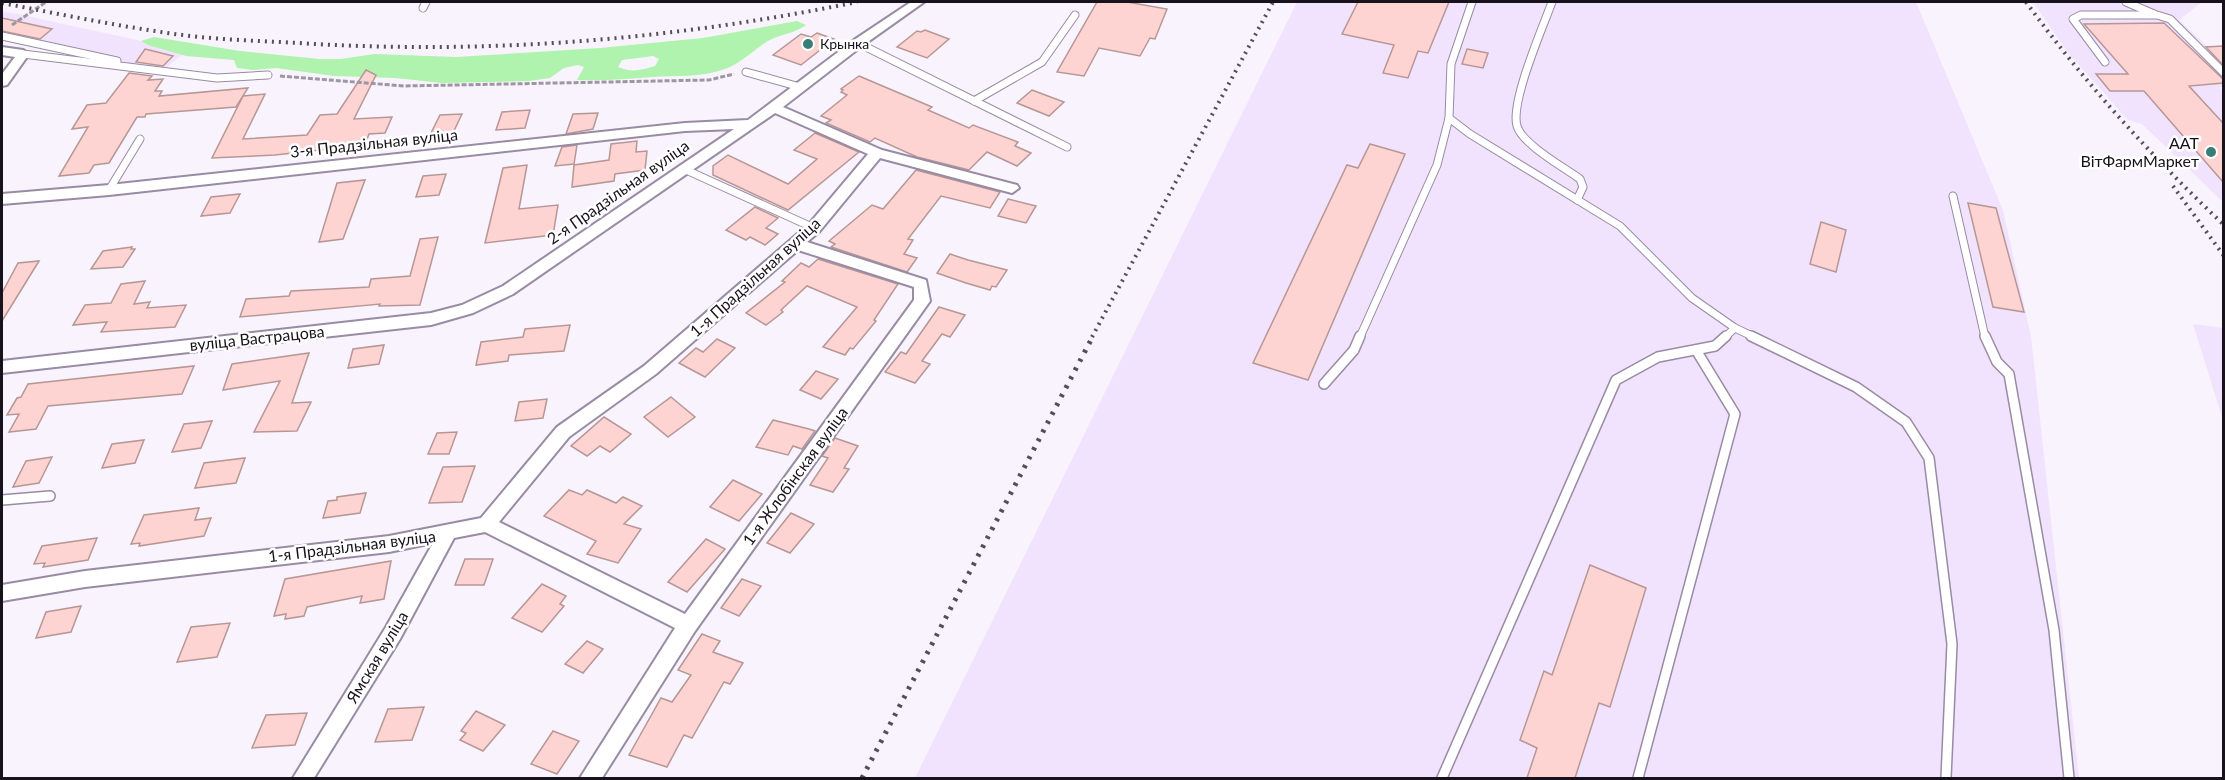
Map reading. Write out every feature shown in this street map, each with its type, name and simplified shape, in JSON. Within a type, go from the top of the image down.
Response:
[{"type":"street","name":"2-я Прадзільная вуліца","points":[[508,290],[774,108],[858,43],[918,2]]},
{"type":"street","points":[[2,51],[23,54],[2,82]]},
{"type":"street","points":[[774,108],[877,153],[1012,188]]},
{"type":"street","name":"3-я Прадзільная вуліца","points":[[2,200],[685,127],[750,124]]},
{"type":"street","name":"1-я Прадзільная вуліца","points":[[2,593],[96,578],[389,544],[447,534],[486,524],[563,432],[650,370],[796,244],[814,228],[877,153]]},
{"type":"street","name":"1-я Жлобінская вуліца","points":[[590,778],[688,625],[922,301],[921,284],[796,244]]},
{"type":"street","name":"вуліца Вастрацова","points":[[2,367],[431,319],[467,309],[508,290]]},
{"type":"street","points":[[486,524],[688,625]]},
{"type":"street","name":"Ямская вуліца","points":[[303,778],[393,633],[447,534]]},
{"type":"lane","points":[[423,8],[426,2]]},
{"type":"lane","points":[[1324,384],[1354,350],[1437,165],[1449,118],[1451,64],[1472,2]]},
{"type":"lane","points":[[1552,2],[1518,99],[1517,126],[1529,142],[1580,180],[1582,187],[1577,200]]},
{"type":"lane","points":[[2126,2],[2170,20],[2223,73]]},
{"type":"lane","points":[[974,101],[1042,62],[1075,15]]},
{"type":"lane","points":[[2105,62],[2073,19],[2081,15],[2157,15]]},
{"type":"lane","points":[[2,36],[117,61]]},
{"type":"lane","points":[[858,43],[1067,147]]},
{"type":"lane","points":[[23,54],[217,78],[268,75]]},
{"type":"lane","points":[[747,72],[800,87]]},
{"type":"lane","points":[[1449,118],[1470,134],[1620,226],[1692,298],[1735,328],[1856,387],[1906,422],[1929,458],[1952,644],[1946,778]]},
{"type":"lane","points":[[109,190],[140,139]]},
{"type":"lane","points":[[684,169],[814,228]]},
{"type":"lane","points":[[1953,196],[1987,344],[1997,362],[2009,374],[2054,630],[2069,778]]},
{"type":"lane","points":[[1442,778],[1616,380],[1658,357],[1715,346],[1735,328]]},
{"type":"lane","points":[[1638,778],[1735,414],[1696,350]]},
{"type":"lane","points":[[2,500],[50,496]]},
{"type":"path","points":[[10,27],[46,2]]},
{"type":"path","points":[[268,75],[404,86],[699,80],[747,72]]},
{"type":"shaded area","points":[[1297,2],[1916,2],[2003,210],[2031,336],[2079,778],[915,778]]},
{"type":"shaded area","points":[[2033,2],[2202,2],[2179,20],[2223,61],[2223,87],[2219,87],[2224,92],[2223,202],[2142,124],[2128,120],[2069,54]]},
{"type":"shaded area","points":[[2,12],[187,51],[163,70],[2,41]]},
{"type":"shaded area","points":[[2193,324],[2223,328],[2223,420]]},
{"type":"green space","points":[[797,21],[806,25],[768,41],[737,63],[716,72],[606,80],[577,80],[584,67],[578,65],[564,68],[550,78],[529,81],[442,83],[395,78],[334,76],[276,68],[253,70],[237,68],[234,60],[186,56],[141,41],[154,37],[240,51],[341,59],[374,54],[456,57],[600,48],[703,38]],"holes":[[[653,56],[659,59],[655,66],[641,70],[627,70],[618,67],[622,60]]]},
{"type":"building","points":[[1097,2],[1127,2],[1167,9],[1155,39],[1150,38],[1140,56],[1099,48],[1084,76],[1057,72]]},
{"type":"building","points":[[1358,2],[1449,2],[1428,53],[1418,51],[1408,78],[1383,73],[1394,45],[1342,34]]},
{"type":"building","points":[[2,18],[52,29],[40,39],[2,31]]},
{"type":"building","points":[[2164,23],[2223,79],[2223,83],[2189,86],[2223,123],[2223,182],[2144,91],[2110,91],[2096,74],[2128,74],[2084,24]]},
{"type":"building","points":[[925,30],[949,39],[927,58],[897,47],[917,31]]},
{"type":"building","name":"Крынка","points":[[817,33],[834,39],[801,65],[773,55],[801,34],[811,37]]},
{"type":"building","points":[[2223,46],[2223,65],[2206,47]]},
{"type":"building","points":[[145,49],[173,56],[163,66],[136,62]]},
{"type":"building","points":[[1467,49],[1488,53],[1483,68],[1462,64]]},
{"type":"building","points":[[366,70],[376,75],[354,119],[392,117],[385,133],[369,134],[365,145],[275,155],[212,158],[243,96],[265,94],[243,139],[307,135],[320,115],[337,114]]},
{"type":"building","points":[[129,73],[152,76],[148,80],[163,79],[155,91],[162,91],[159,96],[248,88],[236,107],[146,114],[145,117],[137,117],[109,163],[94,165],[89,173],[59,176],[88,127],[72,129],[87,105],[106,103]]},
{"type":"building","points":[[859,76],[932,107],[928,110],[969,128],[973,125],[1018,142],[1015,146],[1031,153],[1017,166],[987,152],[969,170],[917,157],[875,138],[870,142],[826,123],[831,120],[821,116],[847,95],[841,92],[843,90],[841,89]]},
{"type":"building","points":[[1032,90],[1064,102],[1049,116],[1017,103]]},
{"type":"building","points":[[530,110],[525,128],[496,130],[502,112]]},
{"type":"building","points":[[598,113],[593,129],[566,134],[573,114]]},
{"type":"building","points":[[462,114],[452,135],[430,135],[440,115]]},
{"type":"building","points":[[815,133],[859,152],[788,210],[713,175],[713,166],[728,155],[788,184],[817,159],[794,150]]},
{"type":"building","points":[[637,141],[636,152],[647,151],[645,170],[615,174],[614,181],[572,187],[574,165],[609,160],[611,144]]},
{"type":"building","points":[[1370,144],[1405,154],[1308,380],[1253,363],[1347,165],[1358,168]]},
{"type":"building","points":[[577,145],[574,164],[555,166],[562,147]]},
{"type":"building","points":[[527,165],[519,209],[558,205],[553,235],[485,243],[503,168]]},
{"type":"building","points":[[916,170],[1000,192],[990,208],[941,196],[908,239],[913,240],[904,254],[917,258],[907,272],[831,247],[835,244],[829,241],[872,205],[883,209]]},
{"type":"building","points":[[446,174],[439,195],[416,197],[423,176]]},
{"type":"building","points":[[365,180],[343,239],[319,242],[337,183]]},
{"type":"building","points":[[240,194],[230,213],[201,216],[211,197]]},
{"type":"building","points":[[1008,199],[1036,206],[1026,223],[998,216]]},
{"type":"building","points":[[1968,203],[1996,208],[2024,312],[1993,307]]},
{"type":"building","points":[[755,207],[778,218],[766,228],[778,234],[765,245],[750,237],[746,240],[726,230]]},
{"type":"building","points":[[1821,222],[1846,230],[1836,272],[1810,264]]},
{"type":"building","points":[[438,237],[420,305],[379,306],[380,304],[240,317],[246,299],[289,296],[291,291],[369,287],[371,279],[410,276],[420,239]]},
{"type":"building","points":[[132,247],[131,249],[135,249],[123,267],[91,269],[103,251]]},
{"type":"building","points":[[950,254],[1007,270],[996,287],[992,286],[990,290],[937,273]]},
{"type":"building","points":[[818,259],[898,284],[874,320],[876,321],[853,349],[850,348],[845,355],[823,347],[857,307],[807,286],[781,310],[783,312],[766,325],[746,313],[785,282],[782,281],[801,263],[809,267]]},
{"type":"building","points":[[39,261],[2,321],[2,293],[18,263]]},
{"type":"building","points":[[145,281],[134,304],[150,302],[147,308],[186,305],[175,327],[101,332],[107,322],[73,325],[85,305],[111,303],[121,284]]},
{"type":"building","points":[[939,307],[965,315],[950,337],[942,334],[922,361],[930,364],[915,383],[885,372],[901,352],[906,354]]},
{"type":"building","points":[[570,325],[564,351],[509,355],[508,361],[476,365],[481,342],[523,337],[525,329]]},
{"type":"building","points":[[717,339],[735,348],[705,377],[679,363],[696,348],[703,352]]},
{"type":"building","points":[[384,345],[379,364],[348,368],[353,349]]},
{"type":"building","points":[[309,353],[292,403],[311,402],[297,431],[254,432],[280,381],[223,390],[232,364]]},
{"type":"building","points":[[194,366],[182,394],[48,406],[36,429],[9,432],[19,414],[7,415],[28,384]]},
{"type":"building","points":[[816,371],[838,379],[821,399],[800,390]]},
{"type":"building","points":[[671,397],[695,417],[668,437],[644,417]]},
{"type":"building","points":[[547,399],[543,418],[515,421],[519,402]]},
{"type":"building","points":[[604,417],[631,434],[610,452],[600,446],[587,456],[571,446]]},
{"type":"building","points":[[773,420],[815,431],[802,449],[793,446],[788,455],[756,447]]},
{"type":"building","points":[[212,421],[201,448],[172,452],[184,424]]},
{"type":"building","points":[[457,432],[449,454],[428,454],[437,433]]},
{"type":"building","points":[[835,438],[858,446],[844,468],[849,469],[833,492],[810,485],[828,458],[822,456]]},
{"type":"building","points":[[144,440],[135,463],[102,468],[112,444]]},
{"type":"building","points":[[52,457],[39,483],[13,487],[26,461]]},
{"type":"building","points":[[245,458],[236,483],[195,488],[204,463]]},
{"type":"building","points":[[475,466],[462,502],[429,503],[443,467]]},
{"type":"building","points":[[733,480],[762,494],[739,521],[710,507]]},
{"type":"building","points":[[569,490],[582,495],[587,490],[616,503],[623,497],[642,506],[624,524],[641,529],[618,563],[587,554],[596,541],[544,516]]},
{"type":"building","points":[[366,493],[360,513],[323,518],[328,501],[337,500],[337,497]]},
{"type":"building","points":[[199,508],[195,520],[211,518],[204,536],[139,546],[140,543],[131,544],[144,515]]},
{"type":"building","points":[[791,513],[814,524],[790,553],[767,543]]},
{"type":"building","points":[[97,538],[88,560],[43,567],[45,563],[34,564],[42,546]]},
{"type":"building","points":[[706,539],[725,549],[687,592],[668,582]]},
{"type":"building","points":[[465,559],[493,559],[484,585],[455,585]]},
{"type":"building","points":[[391,561],[384,599],[360,603],[362,596],[307,607],[304,616],[285,619],[286,614],[274,616],[285,579]]},
{"type":"building","points":[[1590,565],[1646,588],[1610,707],[1599,703],[1575,778],[1527,778],[1537,748],[1520,740],[1544,671],[1552,675]]},
{"type":"building","points":[[742,579],[761,586],[739,616],[721,608]]},
{"type":"building","points":[[542,584],[566,596],[560,604],[564,606],[542,632],[512,618]]},
{"type":"building","points":[[81,606],[71,632],[36,638],[46,612]]},
{"type":"building","points":[[230,623],[217,657],[177,662],[191,627]]},
{"type":"building","points":[[702,634],[720,641],[713,652],[743,663],[730,684],[724,682],[692,738],[684,735],[667,767],[629,755],[661,698],[672,702],[691,675],[678,670]]},
{"type":"building","points":[[587,641],[603,649],[583,673],[565,664]]},
{"type":"building","points":[[424,707],[412,740],[375,742],[388,709]]},
{"type":"building","points":[[476,711],[505,725],[483,751],[460,740],[466,733],[461,731]]},
{"type":"building","points":[[307,713],[295,745],[252,748],[266,715]]},
{"type":"building","points":[[553,731],[579,741],[557,774],[531,764]]},
{"type":"railway","points":[[2,3],[166,33],[204,37],[369,46],[440,47],[579,41],[648,35],[718,26],[857,2]]},
{"type":"railway","points":[[1092,337],[1273,2]]},
{"type":"railway","points":[[2026,2],[2120,118],[2224,225]]},
{"type":"railway","points":[[2173,186],[2224,256]]},
{"type":"railway","points":[[862,778],[1093,336]]},
{"type":"place","name":"Крынка","points":[[808,44]]},
{"type":"place","name":"ААТ ВітФармМаркет","points":[[2211,152]]}]
